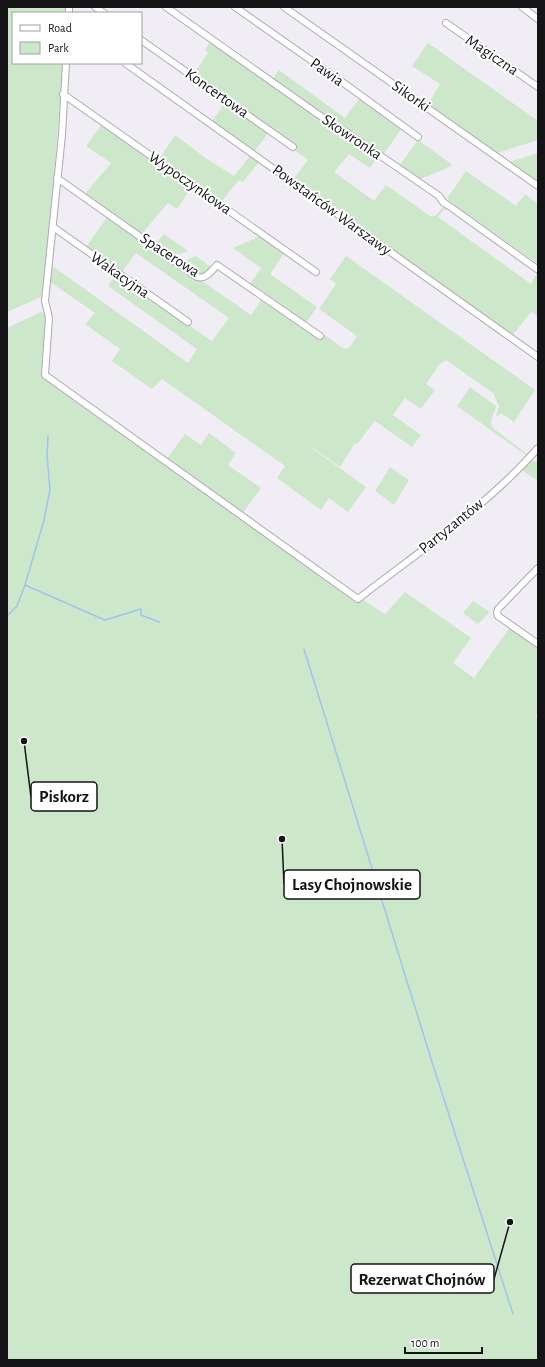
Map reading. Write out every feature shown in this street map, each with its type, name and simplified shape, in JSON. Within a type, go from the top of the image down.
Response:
[{"type":"street","name":"Skowronka","points":[[166,7],[336,127],[343,130],[439,196],[443,202],[537,269]]},
{"type":"street","name":"Pawia","points":[[235,7],[351,88],[418,138]]},
{"type":"street","name":"Sikorki","points":[[284,7],[538,186]]},
{"type":"street","points":[[522,7],[538,19]]},
{"type":"street","name":"Magiczna","points":[[446,23],[538,86]]},
{"type":"street","name":"Koncertowa","points":[[142,41],[294,147]]},
{"type":"street","points":[[53,227],[62,135],[63,94],[66,64]]},
{"type":"street","name":"Powstańców Warszawy","points":[[127,64],[538,357]]},
{"type":"street","name":"Wypoczynkowa","points":[[63,94],[316,272]]},
{"type":"street","name":"Spacerowa","points":[[57,178],[197,277],[205,277],[217,265],[320,336]]},
{"type":"street","name":"Wakacyjna","points":[[53,227],[188,322]]},
{"type":"street","name":"Partyzantów","points":[[53,227],[45,301],[49,318],[45,375],[358,599],[464,517],[535,456],[538,448]]},
{"type":"street","points":[[537,571],[498,609],[497,613],[498,616],[538,644]]},
{"type":"green space","points":[[7,7],[67,7],[67,12],[12,12],[12,64],[63,64],[43,296],[7,312]]},
{"type":"green space","points":[[211,40],[377,158],[370,168],[349,154],[334,172],[374,201],[386,185],[430,216],[435,216],[444,206],[448,209],[443,210],[438,217],[531,284],[538,271],[538,316],[531,312],[512,336],[293,180],[308,160],[193,75],[208,53],[205,50]]},
{"type":"green space","points":[[428,43],[538,121],[538,140],[497,153],[428,104],[440,84],[412,66]]},
{"type":"green space","points":[[279,70],[345,118],[359,99],[402,128],[383,155],[341,124],[338,126],[272,80]]},
{"type":"green space","points":[[226,101],[269,132],[254,152],[211,123]]},
{"type":"green space","points":[[102,124],[192,187],[177,209],[168,203],[141,235],[84,195],[111,163],[86,146]]},
{"type":"green space","points":[[175,135],[207,159],[234,176],[250,156],[259,162],[243,182],[239,180],[221,202],[159,159]]},
{"type":"green space","points":[[418,140],[452,166],[418,180],[399,166]]},
{"type":"green space","points":[[538,153],[538,182],[510,162]]},
{"type":"green space","points":[[466,171],[516,206],[525,194],[538,204],[538,264],[449,201],[448,197]]},
{"type":"green space","points":[[108,216],[251,315],[262,299],[321,339],[325,335],[344,349],[349,348],[357,336],[319,309],[336,284],[330,279],[346,256],[535,390],[514,422],[501,413],[497,417],[499,406],[493,393],[446,360],[439,365],[426,384],[435,390],[421,409],[405,398],[393,415],[421,435],[412,447],[375,421],[357,444],[355,443],[340,467],[313,448],[366,487],[348,512],[329,498],[321,510],[277,478],[285,466],[162,379],[152,389],[112,361],[120,349],[85,324],[95,313],[50,282],[51,265],[188,363],[197,349],[108,286],[115,275],[212,341],[229,318],[136,253],[122,272],[86,247]]},
{"type":"green space","points":[[164,234],[188,251],[171,257],[155,245]]},
{"type":"green space","points":[[262,235],[285,252],[270,274],[317,307],[306,323],[250,284],[261,268],[233,248]]},
{"type":"green space","points":[[196,256],[212,268],[205,276],[199,276],[180,263]]},
{"type":"green space","points":[[41,312],[47,316],[42,377],[360,602],[363,600],[385,614],[405,592],[471,638],[453,663],[474,678],[510,627],[538,647],[538,713],[535,717],[538,719],[538,1360],[7,1360],[7,328]]},
{"type":"green space","points":[[470,387],[496,406],[491,420],[493,428],[527,454],[526,455],[457,406]]},
{"type":"green space","points":[[209,433],[236,453],[228,465],[261,488],[242,514],[166,460],[185,434],[201,445]]},
{"type":"green space","points":[[529,461],[535,461],[538,463],[538,481],[520,469]]},
{"type":"green space","points":[[390,467],[409,480],[394,505],[375,491]]},
{"type":"green space","points":[[473,601],[490,612],[478,624],[463,613]]},
{"type":"waterway","points":[[7,616],[17,606],[25,585],[44,520],[50,490],[47,455],[48,436]]},
{"type":"waterway","points":[[25,585],[105,620],[141,609],[141,615],[159,622]]},
{"type":"waterway","points":[[304,649],[432,1062],[513,1314]]},
{"type":"place","name":"Piskorz","points":[[24,741]]},
{"type":"place","name":"Lasy Chojnowskie","points":[[282,839]]},
{"type":"place","name":"Rezerwat Chojnów","points":[[510,1222]]}]
